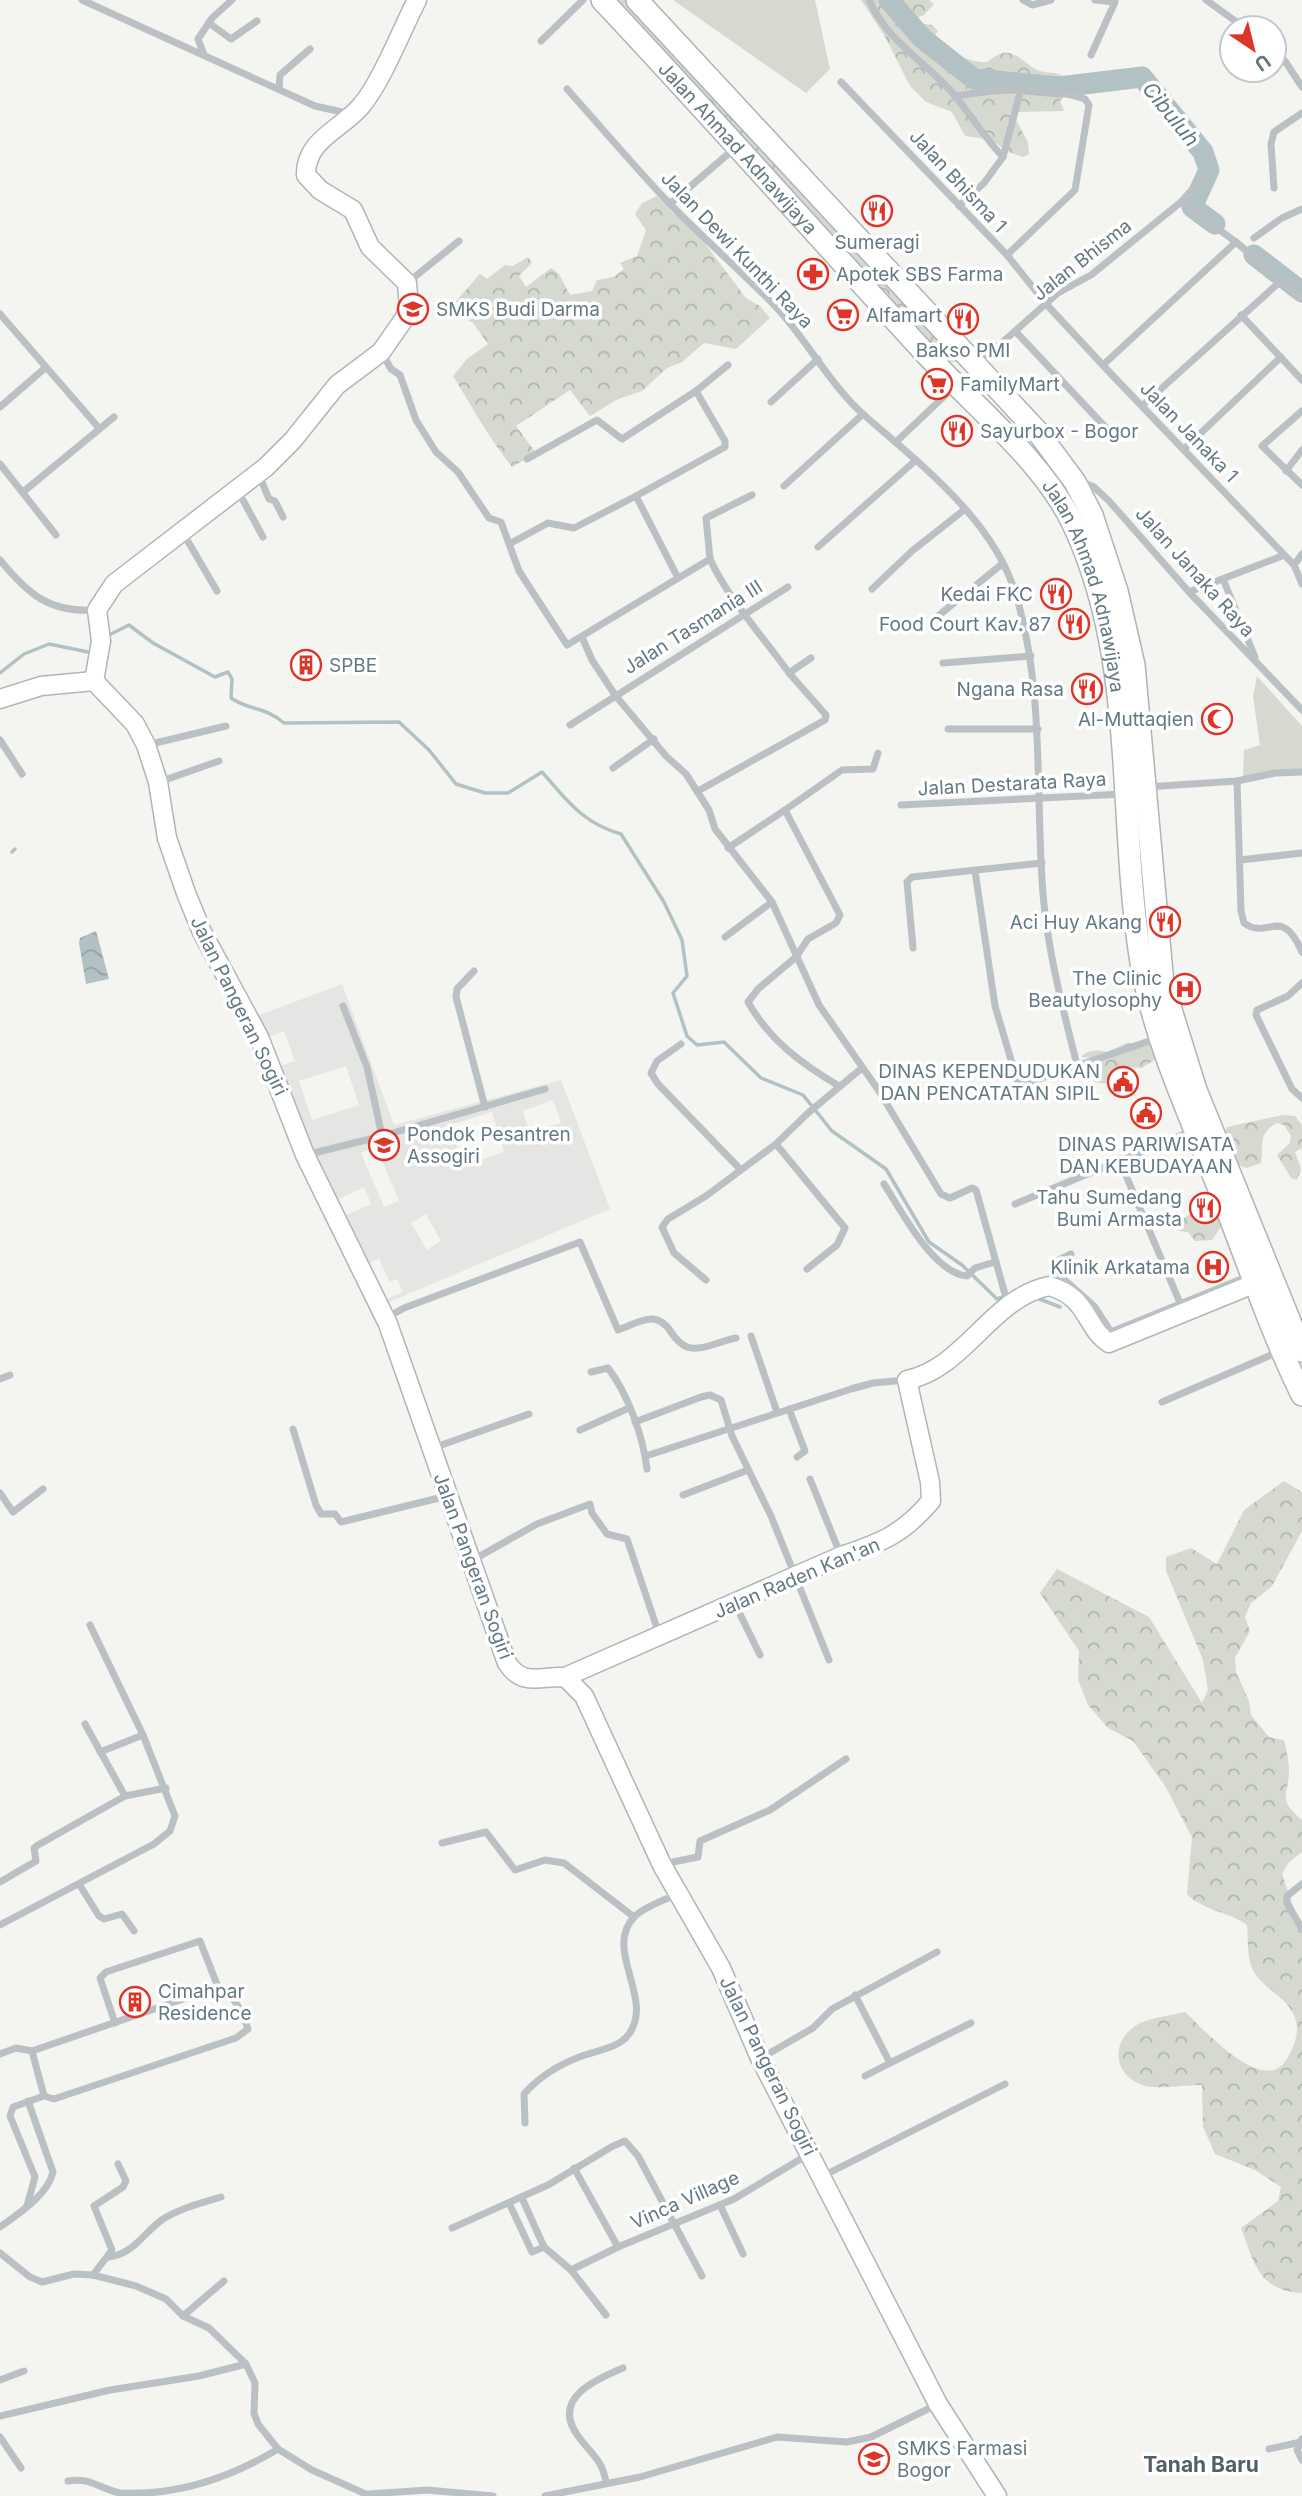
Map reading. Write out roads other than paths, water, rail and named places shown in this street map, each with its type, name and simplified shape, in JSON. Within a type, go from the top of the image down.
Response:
[{"type":"main road","name":"Jalan Ahmad Adnawijaya","points":[[602,0],[738,145],[966,374],[1044,441],[1075,482],[1092,515],[1117,591],[1134,665],[1151,857],[1143,892],[1142,970],[1162,1037],[1195,1128],[1254,1278],[1294,1361]]},
{"type":"main road","name":"Jalan Ahmad Adnawijaya","points":[[636,0],[966,374],[1024,457],[1045,479],[1075,528],[1106,624],[1114,658],[1130,859],[1143,892],[1169,1010],[1294,1361]]},
{"type":"main road","points":[[1024,457],[1030,459],[1040,454],[1044,441]]},
{"type":"main road","points":[[1045,479],[1046,466],[1061,463]]},
{"type":"main road","points":[[1130,859],[1142,863],[1151,857]]},
{"type":"main road","points":[[1294,1361],[1302,1395]]},
{"type":"street","points":[[82,0],[315,106],[352,114]]},
{"type":"street","points":[[204,55],[198,38],[232,0]]},
{"type":"street","points":[[0,699],[41,686],[94,681],[99,667],[99,622],[114,584],[283,452],[337,385],[381,352],[397,331],[409,307],[407,283],[370,247],[353,210],[320,190],[306,174],[305,163],[310,152],[352,114],[372,89],[417,0]]},
{"type":"street","points":[[541,41],[583,0]]},
{"type":"street","points":[[869,0],[904,50],[955,96],[978,130],[1003,157]]},
{"type":"street","points":[[1023,0],[1032,5],[1051,0]]},
{"type":"street","points":[[1091,55],[1115,2],[1096,0]]},
{"type":"street","points":[[1206,0],[1226,14]]},
{"type":"street","points":[[209,23],[231,39],[257,21]]},
{"type":"street","points":[[279,89],[280,75],[310,49]]},
{"type":"street","points":[[1288,66],[1302,87]]},
{"type":"street","name":"Jalan Bhisma 1","points":[[841,82],[1007,255],[1047,305]]},
{"type":"street","name":"Jalan Dewi Kunthi Raya","points":[[567,89],[670,204],[777,309],[863,414],[897,441],[964,510],[988,539],[1002,564],[1015,591],[1031,656],[1038,729],[1042,863],[1051,958],[1077,1065]]},
{"type":"street","points":[[955,96],[1021,89],[1069,94],[1085,99],[1089,105],[1075,190],[1007,255]]},
{"type":"street","points":[[959,206],[984,184],[1003,157],[1021,89]]},
{"type":"street","points":[[1275,188],[1271,144],[1274,132],[1302,113]]},
{"type":"street","points":[[670,204],[738,145]]},
{"type":"street","name":"Jalan Bhisma","points":[[897,441],[966,374],[1017,333],[1058,293],[1091,275],[1181,202],[1204,176]]},
{"type":"street","points":[[1181,202],[1236,242],[1302,299]]},
{"type":"street","points":[[1254,238],[1282,218],[1302,209]]},
{"type":"street","points":[[407,283],[458,241]]},
{"type":"street","points":[[1103,365],[1236,242]]},
{"type":"street","points":[[1143,405],[1282,280]]},
{"type":"street","name":"Jalan Janaka 1","points":[[1047,305],[1185,448],[1282,556],[1294,565]]},
{"type":"street","points":[[0,314],[99,428]]},
{"type":"street","points":[[1241,315],[1302,380]]},
{"type":"street","points":[[1017,333],[1108,430]]},
{"type":"street","points":[[381,352],[391,369],[400,375],[410,408],[436,452],[458,472],[489,518],[501,522],[519,571],[565,643],[583,637],[710,559]]},
{"type":"street","points":[[1185,448],[1281,357]]},
{"type":"street","points":[[771,402],[818,359]]},
{"type":"street","points":[[527,459],[597,421],[622,439],[696,391],[729,365]]},
{"type":"street","points":[[0,407],[45,368]]},
{"type":"street","points":[[511,544],[548,523],[574,528],[725,447],[725,441],[696,391]]},
{"type":"street","points":[[1302,411],[1262,446],[1302,485]]},
{"type":"street","points":[[784,486],[863,414]]},
{"type":"street","points":[[23,492],[114,417]]},
{"type":"street","points":[[1286,471],[1302,450]]},
{"type":"street","points":[[818,547],[916,460]]},
{"type":"street","points":[[0,464],[56,535]]},
{"type":"street","points":[[258,471],[269,499],[275,501],[283,517]]},
{"type":"street","name":"Jalan Janaka Raya","points":[[1075,482],[1084,481],[1109,500],[1189,592],[1302,710]]},
{"type":"street","points":[[236,489],[264,537]]},
{"type":"street","points":[[698,791],[822,722],[826,715],[789,673],[746,613],[722,585],[710,559],[706,518],[752,495]]},
{"type":"street","points":[[636,496],[678,578]]},
{"type":"street","name":"Jalan Janaka Raya","points":[[1092,515],[1109,500]]},
{"type":"street","points":[[872,589],[912,551],[964,510]]},
{"type":"street","points":[[182,533],[217,591]]},
{"type":"street","points":[[1302,554],[1294,565],[1302,584]]},
{"type":"street","points":[[1189,592],[1282,556]]},
{"type":"street","points":[[0,560],[27,591],[39,600],[74,610],[99,622]]},
{"type":"street","points":[[938,616],[1002,564]]},
{"type":"street","name":"Jalan Janaka Raya","points":[[1223,579],[1258,664]]},
{"type":"street","name":"Jalan Tasmania III","points":[[570,725],[788,587]]},
{"type":"street","points":[[583,637],[592,660],[615,695],[698,791],[715,829],[772,902],[823,1012],[946,1198],[972,1188],[976,1190],[1003,1284],[1016,1299]]},
{"type":"street","points":[[943,663],[1031,656]]},
{"type":"street","points":[[789,673],[811,658]]},
{"type":"street","name":"Jalan Pangeran Sogiri","points":[[94,681],[135,724],[146,745],[158,782],[167,838],[190,903],[213,955],[259,1037],[305,1155],[386,1318],[501,1650],[515,1675],[529,1681],[565,1678],[584,1696],[662,1865],[721,1968],[760,2058],[938,2404],[997,2496]]},
{"type":"street","points":[[146,745],[226,726]]},
{"type":"street","points":[[948,729],[1038,729]]},
{"type":"street","points":[[613,768],[654,739]]},
{"type":"street","points":[[0,740],[22,774]]},
{"type":"street","points":[[729,848],[842,770],[873,769],[878,753]]},
{"type":"street","points":[[158,782],[219,761]]},
{"type":"street","points":[[1146,787],[1237,781],[1275,773],[1302,772]]},
{"type":"street","points":[[1237,781],[1244,923],[1249,927],[1282,925],[1288,928],[1302,952]]},
{"type":"street","name":"Jalan Destarata Raya","points":[[901,805],[1125,794]]},
{"type":"street","points":[[785,810],[840,915],[831,926],[808,939],[796,957],[758,989],[748,1002],[779,1045],[796,1060],[839,1086]]},
{"type":"street","points":[[1240,860],[1302,853]]},
{"type":"street","points":[[913,948],[907,882],[912,877],[1042,863]]},
{"type":"street","points":[[975,871],[995,1006],[1017,1080],[1024,1084],[1162,1037]]},
{"type":"street","points":[[725,937],[772,902]]},
{"type":"street","points":[[474,971],[457,989],[456,997],[485,1107]]},
{"type":"street","points":[[1302,983],[1288,996],[1257,1010],[1257,1019],[1292,1089],[1302,1098]]},
{"type":"street","points":[[343,1006],[371,1080],[382,1136]]},
{"type":"street","points":[[681,1044],[652,1066],[651,1073],[658,1084],[740,1169]]},
{"type":"street","points":[[706,1280],[674,1253],[662,1227],[776,1144],[818,1104],[862,1068]]},
{"type":"street","points":[[305,1155],[382,1136],[544,1089]]},
{"type":"street","points":[[1015,1204],[1195,1128]]},
{"type":"street","points":[[776,1144],[845,1228],[837,1245],[807,1269]]},
{"type":"street","points":[[1119,1159],[1180,1303]]},
{"type":"street","points":[[884,1184],[923,1245],[953,1271],[962,1276],[995,1262]]},
{"type":"street","points":[[386,1318],[404,1308],[580,1242],[618,1330],[657,1318],[663,1320],[685,1347],[694,1348],[736,1338]]},
{"type":"street","points":[[1072,1254],[1059,1260],[1057,1273],[1094,1306],[1111,1332],[1180,1303],[1254,1278]]},
{"type":"street","points":[[646,1456],[873,1383],[906,1380],[947,1361],[1016,1299],[1049,1286],[1070,1296],[1085,1309],[1109,1343],[1254,1278]]},
{"type":"street","points":[[751,1336],[777,1412]]},
{"type":"street","points":[[1162,1402],[1294,1361]]},
{"type":"street","points":[[591,1372],[609,1368],[635,1422],[646,1456],[647,1469]]},
{"type":"street","points":[[0,1379],[10,1375]]},
{"type":"street","name":"Jalan Raden Kan'an","points":[[565,1678],[841,1556],[885,1541],[903,1529],[931,1501],[930,1482],[906,1380]]},
{"type":"street","points":[[635,1422],[709,1395],[721,1400],[748,1470],[830,1660]]},
{"type":"street","points":[[580,1430],[629,1408]]},
{"type":"street","points":[[789,1409],[805,1451],[797,1457]]},
{"type":"street","points":[[432,1448],[529,1414]]},
{"type":"street","points":[[293,1429],[321,1514],[335,1514],[341,1522],[447,1496]]},
{"type":"street","points":[[682,1495],[748,1470]]},
{"type":"street","points":[[810,1479],[841,1556]]},
{"type":"street","points":[[0,1493],[13,1512],[43,1489]]},
{"type":"street","points":[[471,1562],[537,1524],[590,1504],[592,1513],[607,1534],[627,1539],[660,1637]]},
{"type":"street","points":[[734,1603],[760,1655]]},
{"type":"street","points":[[0,1925],[154,1844],[170,1831],[175,1816],[143,1735],[90,1625]]},
{"type":"street","points":[[85,1724],[125,1796]]},
{"type":"street","points":[[100,1752],[143,1735]]},
{"type":"street","points":[[662,1865],[698,1857],[700,1841],[770,1810],[846,1759]]},
{"type":"street","points":[[0,1882],[36,1861],[34,1848],[38,1845],[125,1796],[166,1788]]},
{"type":"street","points":[[442,1843],[485,1832],[515,1870],[545,1860],[564,1863],[634,1917]]},
{"type":"street","points":[[79,1884],[99,1916],[104,1919],[122,1914],[134,1931]]},
{"type":"street","points":[[1302,1884],[1287,1896],[1287,1903],[1302,1929]]},
{"type":"street","points":[[524,2123],[524,2094],[536,2081],[566,2063],[614,2046],[623,2041],[633,2028],[637,2004],[625,1951],[625,1936],[634,1917],[678,1894]]},
{"type":"street","points":[[27,2206],[35,2177],[10,2116],[13,2107],[44,2096],[54,2099],[236,2038],[247,2029],[244,2017],[229,1993],[218,1987],[200,1941],[106,1972],[100,1978],[115,2023]]},
{"type":"street","points":[[760,2058],[813,2028],[832,2009],[855,1995],[937,1952]]},
{"type":"street","points":[[0,2054],[16,2048],[32,2052],[218,1987]]},
{"type":"street","points":[[855,1995],[890,2063]]},
{"type":"street","points":[[865,2076],[971,2024]]},
{"type":"street","points":[[32,2052],[44,2096]]},
{"type":"street","points":[[821,2177],[1005,2084]]},
{"type":"street","points":[[0,2227],[27,2206],[51,2181],[53,2172],[27,2101]]},
{"type":"street","points":[[452,2228],[522,2198],[622,2141],[630,2143],[702,2276]]},
{"type":"street","name":"Vinca Village","points":[[572,2270],[618,2247],[720,2205],[810,2154]]},
{"type":"street","points":[[109,2257],[111,2242],[93,2210],[123,2188],[126,2181],[118,2164]]},
{"type":"street","points":[[574,2168],[618,2247]]},
{"type":"street","points":[[93,2275],[109,2257],[130,2249],[158,2223],[177,2212],[221,2197]]},
{"type":"street","points":[[522,2198],[544,2247],[572,2270],[606,2315]]},
{"type":"street","points":[[509,2203],[532,2252],[544,2247]]},
{"type":"street","points":[[720,2205],[743,2254]]},
{"type":"street","points":[[0,2253],[30,2277],[42,2281],[74,2274],[93,2275],[136,2286],[166,2299],[183,2315],[209,2328],[246,2364],[255,2383],[254,2413],[258,2424],[278,2449],[312,2470],[369,2495],[427,2490],[493,2496]]},
{"type":"street","points":[[183,2315],[224,2281]]},
{"type":"street","points":[[0,2416],[110,2390],[199,2376],[246,2364]]},
{"type":"street","points":[[606,2482],[603,2466],[570,2423],[568,2407],[576,2393],[624,2368]]},
{"type":"street","points":[[0,2380],[24,2371]]},
{"type":"street","points":[[545,2496],[662,2471],[777,2437],[847,2442],[871,2437],[938,2404]]},
{"type":"street","points":[[0,2437],[21,2468]]},
{"type":"street","points":[[1269,2449],[1301,2440]]},
{"type":"street","points":[[1301,2440],[1297,2450],[1302,2460]]},
{"type":"street","points":[[68,2481],[83,2478],[121,2493],[194,2492],[278,2449]]},
{"type":"street","points":[[202,2496],[206,2487]]},
{"type":"water","points":[[96,931],[109,979],[86,984],[79,943],[80,938]]},
{"type":"waterway","name":"Cibuluh","points":[[889,0],[922,38],[974,79],[1059,87],[1142,77],[1203,152],[1209,170],[1192,207],[1215,224]]},
{"type":"waterway","name":"Cibuluh","points":[[1254,255],[1302,292]]},
{"type":"waterway","points":[[107,636],[129,625],[153,643],[215,677],[228,672],[232,679],[231,698],[270,714],[284,723],[399,722],[429,750],[456,784],[485,793],[508,793],[542,772],[585,817],[621,834],[664,902],[682,940],[687,976],[673,993],[687,1036],[697,1045],[724,1042],[761,1078],[803,1095],[832,1131],[886,1169],[929,1242],[962,1265],[997,1299],[1006,1296]]},
{"type":"waterway","points":[[0,673],[24,654],[49,644],[93,653]]},
{"type":"waterway","points":[[12,852],[15,849]]},
{"type":"waterway","points":[[1037,1298],[1060,1307]]},
{"type":"place","name":"Sumeragi","points":[[877,211]]},
{"type":"place","name":"Apotek SBS Farma","points":[[813,274]]},
{"type":"place","name":"SMKS Budi Darma","points":[[413,309]]},
{"type":"place","name":"Alfamart","points":[[843,315]]},
{"type":"place","name":"Bakso PMI","points":[[963,319]]},
{"type":"place","name":"FamilyMart","points":[[937,384]]},
{"type":"place","name":"Sayurbox - Bogor","points":[[957,431]]},
{"type":"place","name":"Kedai FKC","points":[[1056,594]]},
{"type":"place","name":"Food Court Kav. 87","points":[[1074,624]]},
{"type":"place","name":"SPBE","points":[[306,665]]},
{"type":"place","name":"Ngana Rasa","points":[[1087,689]]},
{"type":"place","name":"Al-Muttaqien","points":[[1217,719]]},
{"type":"place","name":"Aci Huy Akang","points":[[1165,922]]},
{"type":"place","name":"The Clinic Beautylosophy","points":[[1185,989]]},
{"type":"place","name":"DINAS KEPENDUDUKAN DAN PENCATATAN SIPIL","points":[[1123,1082]]},
{"type":"place","name":"DINAS PARIWISATA DAN KEBUDAYAAN","points":[[1146,1113]]},
{"type":"place","name":"Pondok Pesantren Assogiri","points":[[384,1145]]},
{"type":"place","name":"Tahu Sumedang Bumi Armasta","points":[[1205,1208]]},
{"type":"place","name":"Klinik Arkatama","points":[[1213,1267]]},
{"type":"place","name":"Cimahpar Residence","points":[[135,2002]]},
{"type":"place","name":"SMKS Farmasi Bogor","points":[[874,2459]]},
{"type":"district","name":"Tanah Baru","points":[[1201,2464]]}]
